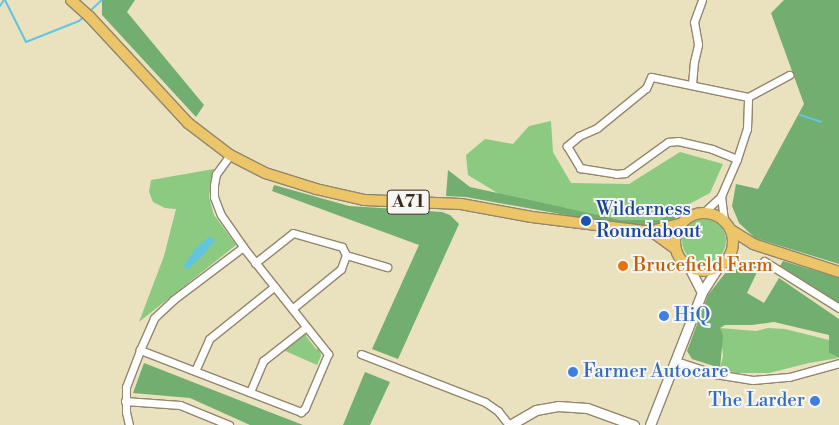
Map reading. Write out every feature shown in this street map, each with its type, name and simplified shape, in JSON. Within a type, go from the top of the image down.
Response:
[{"type":"main road","name":"A71","points":[[71,0],[82,9],[188,123],[230,155],[265,172],[316,189],[364,200],[461,204],[532,217],[651,232],[682,223],[695,214],[703,213]]},
{"type":"main road","points":[[703,213],[718,216],[724,220],[731,230],[734,238],[731,254]]},
{"type":"main road","points":[[676,249],[677,231],[682,223]]},
{"type":"main road","points":[[731,230],[753,244],[839,272]]},
{"type":"main road","name":"A71","points":[[651,232],[676,249],[683,262],[689,267]]},
{"type":"main road","points":[[689,267],[698,271],[717,269],[731,254],[753,244]]},
{"type":"street","points":[[692,84],[698,44],[694,22],[702,0]]},
{"type":"street","points":[[737,159],[712,148],[678,141],[668,142],[624,173],[616,174],[580,168],[567,149],[567,146],[579,136],[597,128],[646,88],[650,78],[692,84],[748,96],[770,89],[789,75]]},
{"type":"street","points":[[703,213],[721,196],[737,159],[748,129],[748,96]]},
{"type":"street","points":[[140,350],[296,411],[301,412],[305,408],[328,354],[255,263],[221,215],[214,197],[216,174],[230,155]]},
{"type":"street","points":[[721,196],[724,220]]},
{"type":"street","points":[[255,263],[293,233],[342,247],[346,255],[387,267]]},
{"type":"street","points":[[129,425],[125,401],[126,387],[154,318],[173,300],[243,247]]},
{"type":"street","points":[[292,309],[338,272],[346,255]]},
{"type":"street","points":[[764,261],[839,308]]},
{"type":"street","points":[[689,267],[702,292]]},
{"type":"street","points":[[650,425],[702,292],[717,269]]},
{"type":"street","points":[[195,371],[209,339],[274,287]]},
{"type":"street","points":[[250,392],[263,361],[306,326]]},
{"type":"street","points":[[361,354],[485,402],[498,411],[510,425],[536,410],[558,406],[586,408],[634,425]]},
{"type":"street","points":[[676,361],[715,374],[753,380],[789,377],[839,363]]},
{"type":"street","points":[[125,401],[180,405],[229,425]]},
{"type":"green space","points":[[102,0],[135,0],[127,12],[204,105],[196,117],[102,15]]},
{"type":"green space","points":[[784,0],[839,0],[839,264],[755,238],[739,223],[732,206],[736,184],[758,189],[804,104],[771,13]]},
{"type":"green space","points":[[551,121],[553,152],[571,183],[629,184],[680,152],[723,164],[710,193],[659,220],[621,220],[499,194],[468,175],[466,155],[485,139],[513,144],[529,126]]},
{"type":"green space","points":[[214,169],[209,197],[214,215],[236,245],[139,322],[164,256],[176,209],[165,208],[153,202],[149,192],[151,180]]},
{"type":"green space","points":[[448,170],[470,187],[621,220],[659,220],[675,212],[675,221],[656,225],[621,225],[466,197],[446,196]]},
{"type":"green space","points":[[274,185],[349,206],[442,212],[450,215],[459,224],[398,359],[372,349],[419,245],[272,191]]},
{"type":"green space","name":"Wilderness Roundabout","points":[[700,219],[708,219],[720,225],[726,241],[720,257],[708,263],[700,263],[688,257],[682,245],[682,237],[688,225]]},
{"type":"green space","points":[[745,261],[759,268],[747,293],[764,303],[779,278],[839,319],[839,358],[829,353],[829,335],[774,322],[752,325],[725,325],[720,328],[723,336],[720,368],[692,359],[687,351],[708,295],[726,272]]},
{"type":"green space","points":[[783,261],[839,278],[839,306],[780,266]]},
{"type":"green space","points":[[720,328],[756,331],[768,328],[785,329],[829,340],[829,353],[838,358],[769,373],[735,373],[720,368],[723,356]]},
{"type":"green space","points":[[303,332],[307,332],[306,336],[316,349],[320,348],[321,356],[317,365],[283,350],[303,336]]},
{"type":"green space","points":[[144,363],[303,425],[250,425],[190,398],[133,393]]},
{"type":"green space","points":[[365,372],[390,382],[370,425],[343,425]]},
{"type":"water","points":[[209,237],[215,240],[205,253],[188,269],[183,267],[195,249]]},
{"type":"waterway","points":[[0,6],[4,0]]},
{"type":"waterway","points":[[5,0],[26,42],[79,21],[85,16]]},
{"type":"waterway","points":[[90,11],[102,0]]},
{"type":"waterway","points":[[800,115],[821,122]]},
{"type":"place","name":"Wilderness Roundabout","points":[[586,221]]},
{"type":"place","name":"Brucefield Farm","points":[[623,266]]},
{"type":"place","name":"HiQ","points":[[664,316]]},
{"type":"place","name":"Farmer Autocare","points":[[573,372]]},
{"type":"place","name":"The Larder","points":[[815,401]]}]
